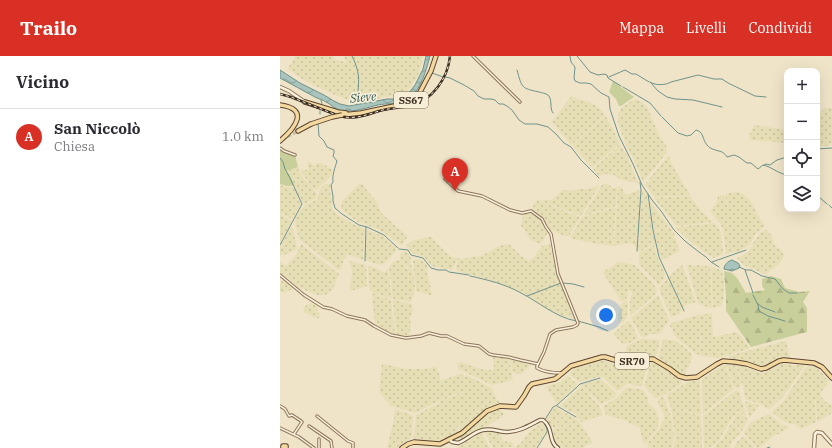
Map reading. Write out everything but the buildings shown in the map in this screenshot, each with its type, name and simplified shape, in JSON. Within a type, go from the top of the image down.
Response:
[{"type":"main road","name":"SS67","points":[[298,130],[332,117],[399,105],[415,98],[420,92],[431,71],[436,56]]},
{"type":"main road","points":[[280,87],[289,91],[305,102],[338,112],[361,113]]},
{"type":"main road","points":[[280,105],[292,108],[297,114],[296,124],[281,140]]},
{"type":"main road","name":"SR70","points":[[402,448],[412,442],[418,441],[438,444],[464,431],[487,411],[500,406],[516,407],[532,384],[555,379],[571,366],[605,357],[618,361],[653,359],[679,376],[686,378],[697,377],[717,364],[729,361],[761,369],[784,360],[808,362],[822,367],[832,378]]},
{"type":"main road","points":[[449,439],[458,444],[482,430],[492,429],[508,432],[543,420],[550,429],[554,445],[558,448]]},
{"type":"main road","points":[[814,448],[815,434],[817,432],[822,433],[832,444]]},
{"type":"street","points":[[472,56],[520,102]]},
{"type":"street","points":[[280,148],[295,155]]},
{"type":"street","points":[[445,178],[458,192],[482,196],[510,210],[522,213],[531,211],[542,219],[546,228],[551,234],[558,274],[578,323],[573,327],[556,330],[550,334],[537,368],[555,373],[564,372]]},
{"type":"street","points":[[280,275],[304,295],[323,307],[332,309],[347,316],[365,320],[391,334],[406,338],[430,333],[447,336],[464,344],[479,346],[489,354],[538,364]]},
{"type":"street","points":[[280,406],[289,416],[292,415],[302,422],[294,434]]},
{"type":"street","points":[[316,416],[348,441],[353,443],[353,448]]},
{"type":"street","points":[[309,426],[331,441],[332,448]]},
{"type":"street","points":[[280,428],[294,434],[314,448]]},
{"type":"street","points":[[318,448],[319,439]]},
{"type":"street","points":[[553,442],[553,448]]},
{"type":"shaded area","points":[[295,56],[333,56],[335,60],[346,62],[344,56],[423,56],[419,73],[411,87],[404,95],[383,97],[360,104],[313,85],[288,69]]},
{"type":"shaded area","points":[[572,96],[596,106],[605,115],[571,145],[552,122]]},
{"type":"shaded area","points":[[635,99],[642,102],[648,109],[667,149],[667,152],[643,182],[623,136],[627,138],[622,135],[618,121],[621,108]]},
{"type":"shaded area","points":[[824,108],[832,108],[832,142],[828,146],[820,146],[820,113]]},
{"type":"shaded area","points":[[605,116],[620,144],[592,168],[572,145]]},
{"type":"shaded area","points":[[754,125],[784,130],[784,143],[752,140],[750,139],[750,134]]},
{"type":"shaded area","points":[[620,145],[628,157],[628,161],[638,183],[622,180],[613,175],[621,168],[612,175],[605,174],[599,176],[593,169]]},
{"type":"shaded area","points":[[669,155],[671,163],[690,195],[654,197],[645,184]]},
{"type":"shaded area","points":[[307,161],[315,166],[317,163],[321,163],[333,170],[331,176],[315,191],[300,170],[309,170]]},
{"type":"shaded area","points":[[298,167],[302,176],[315,191],[317,198],[304,204],[297,193],[290,175],[286,171]]},
{"type":"shaded area","points":[[360,183],[377,202],[382,214],[407,236],[401,245],[378,229],[358,222],[342,210],[342,201]]},
{"type":"shaded area","points":[[606,183],[613,188],[617,187],[616,206],[583,216],[602,185]]},
{"type":"shaded area","points":[[325,184],[330,184],[332,207],[334,211],[350,222],[365,229],[363,260],[347,255],[340,271],[299,239],[296,227],[295,220],[298,213],[305,205],[318,199],[319,190]]},
{"type":"shaded area","points":[[280,185],[294,188],[301,204],[292,219],[280,213]]},
{"type":"shaded area","points":[[599,186],[581,216],[539,200],[551,200],[563,190],[573,191]]},
{"type":"shaded area","points":[[618,187],[621,187],[627,195],[640,190],[639,221],[615,231]]},
{"type":"shaded area","points":[[642,190],[647,195],[655,244],[638,252]]},
{"type":"shaded area","points":[[737,192],[743,194],[751,201],[765,226],[753,236],[754,237],[749,245],[737,252],[726,254],[723,230],[710,211],[716,204],[718,197],[722,195],[724,195],[729,209],[725,194]]},
{"type":"shaded area","points":[[690,196],[701,211],[713,222],[677,226],[654,198]]},
{"type":"shaded area","points":[[537,200],[580,217],[569,236],[564,236],[549,229],[542,216],[532,208]]},
{"type":"shaded area","points":[[649,202],[660,214],[675,235],[674,237],[676,239],[679,251],[662,260],[659,254],[654,230],[663,233],[654,229]]},
{"type":"shaded area","points":[[616,207],[613,246],[570,238],[582,217]]},
{"type":"shaded area","points":[[527,213],[541,219],[544,228],[548,232],[541,244],[530,240],[526,231],[521,226],[523,214]]},
{"type":"shaded area","points":[[280,214],[292,221],[280,242]]},
{"type":"shaded area","points":[[638,222],[637,247],[629,243],[614,246],[615,231]]},
{"type":"shaded area","points":[[714,223],[721,232],[723,252],[722,255],[714,258],[692,243],[676,228],[676,227]]},
{"type":"shaded area","points":[[292,227],[297,249],[284,255],[280,255],[280,247],[290,228]]},
{"type":"shaded area","points":[[367,230],[381,235],[396,247],[395,252],[385,263],[380,265],[365,260]]},
{"type":"shaded area","points":[[766,230],[772,236],[774,245],[781,250],[784,256],[780,263],[767,273],[763,254],[766,275],[744,265],[737,259],[749,251],[759,234]]},
{"type":"shaded area","points":[[430,236],[451,257],[462,259],[482,256],[497,247],[509,244],[521,256],[529,261],[542,246],[550,244],[555,266],[574,319],[560,315],[548,309],[526,294],[490,280],[457,271],[457,260],[452,270],[432,266],[424,257],[412,253],[406,245],[414,240]]},
{"type":"shaded area","points":[[301,244],[339,274],[332,290],[327,294],[317,295],[298,287],[280,272],[280,262],[287,265],[296,255]]},
{"type":"shaded area","points":[[654,245],[665,274],[659,285],[639,264],[639,253]]},
{"type":"shaded area","points":[[403,251],[408,252],[411,259],[408,267],[405,266],[400,260],[400,255]]},
{"type":"shaded area","points":[[397,260],[400,261],[407,269],[412,264],[415,289],[411,302],[393,299],[389,267]]},
{"type":"shaded area","points":[[413,260],[421,260],[427,265],[431,295],[416,291]]},
{"type":"shaded area","points":[[350,261],[366,265],[367,286],[351,291],[350,290],[352,272]]},
{"type":"shaded area","points":[[617,262],[636,266],[653,283],[657,291],[655,295],[630,316],[630,299],[633,293],[628,291],[627,298],[621,301],[603,273]]},
{"type":"shaded area","points":[[682,265],[696,302],[684,306],[683,309],[669,276]]},
{"type":"shaded area","points":[[687,265],[710,266],[712,308],[698,303]]},
{"type":"shaded area","points":[[368,266],[383,272],[388,269],[392,299],[374,293],[370,289]]},
{"type":"shaded area","points":[[711,266],[722,271],[724,281],[724,299],[721,306],[713,308]]},
{"type":"shaded area","points":[[668,277],[682,310],[680,314],[671,317],[659,289]]},
{"type":"shaded area","points":[[284,278],[296,288],[283,293],[280,290],[280,284]]},
{"type":"shaded area","points":[[372,293],[391,300],[395,334],[385,331],[375,325]]},
{"type":"shaded area","points":[[658,295],[669,320],[658,334],[650,334],[645,337],[641,336],[631,318]]},
{"type":"shaded area","points":[[393,300],[412,304],[413,310],[410,319],[411,326],[409,336],[396,334]]},
{"type":"shaded area","points":[[626,300],[628,304],[627,317],[624,322],[620,324],[618,318],[620,305]]},
{"type":"shaded area","points":[[311,303],[318,306],[317,312],[320,313],[319,318],[314,318],[307,313],[303,313],[304,307]]},
{"type":"shaded area","points":[[712,313],[713,337],[737,332],[750,348],[717,358],[701,356],[696,354],[674,335],[670,325],[672,323],[699,315]]},
{"type":"shaded area","points":[[630,321],[638,338],[629,343],[623,344],[614,334]]},
{"type":"shaded area","points":[[642,339],[660,340],[656,357],[624,358],[627,346]]},
{"type":"shaded area","points":[[663,339],[676,341],[686,348],[692,355],[685,376],[658,359]]},
{"type":"shaded area","points":[[786,341],[790,358],[761,369],[732,360],[727,356]]},
{"type":"shaded area","points":[[493,357],[509,358],[513,380],[492,385],[458,369],[457,364],[461,362],[480,369],[493,370]]},
{"type":"shaded area","points":[[510,358],[531,364],[522,374],[513,373]]},
{"type":"shaded area","points":[[601,360],[621,366],[648,363],[642,386],[636,386],[628,383],[618,391],[602,376],[579,382],[570,375],[574,368],[585,366],[591,362]]},
{"type":"shaded area","points":[[652,362],[671,372],[681,381],[682,384],[664,395],[655,398],[644,386]]},
{"type":"shaded area","points":[[782,363],[793,366],[804,366],[787,392],[785,391],[786,392],[782,398],[769,409],[745,399],[743,385],[736,365],[749,368],[759,373],[764,373]]},
{"type":"shaded area","points":[[382,364],[408,369],[436,367],[440,380],[458,374],[464,375],[464,378],[466,375],[492,388],[500,404],[485,410],[461,432],[459,430],[459,424],[457,434],[444,440],[415,439],[416,415],[439,403],[440,401],[462,392],[439,401],[415,413],[391,406],[379,392]]},
{"type":"shaded area","points":[[726,364],[735,364],[742,384],[736,389],[734,386]]},
{"type":"shaded area","points":[[725,365],[734,389],[703,414],[702,379]]},
{"type":"shaded area","points":[[808,366],[815,367],[828,381],[821,392],[820,397],[832,406],[832,413],[817,422],[816,401],[789,393]]},
{"type":"shaded area","points":[[567,376],[577,384],[575,388],[556,403],[547,386],[560,382]]},
{"type":"shaded area","points":[[700,379],[701,415],[671,408],[667,398],[668,394],[688,382]]},
{"type":"shaded area","points":[[602,380],[617,394],[612,399],[601,404],[581,385]]},
{"type":"shaded area","points":[[581,386],[591,395],[590,396],[599,406],[603,415],[581,422],[576,414],[560,406]]},
{"type":"shaded area","points":[[627,387],[643,390],[648,398],[648,403],[656,410],[659,422],[657,429],[646,443],[643,442],[640,428],[605,413],[603,406],[614,400]]},
{"type":"shaded area","points":[[736,390],[739,392],[747,417],[738,411],[718,442],[709,448],[704,448],[703,416]]},
{"type":"shaded area","points":[[789,393],[815,401],[816,422],[801,429],[796,425],[785,422],[774,414],[772,411],[784,401]]},
{"type":"shaded area","points":[[662,397],[670,413],[672,422],[674,437],[672,448],[646,448],[648,447],[647,443],[659,429],[663,421],[663,412],[658,404],[659,399]]},
{"type":"shaded area","points":[[747,401],[759,405],[750,417],[745,403]]},
{"type":"shaded area","points":[[555,407],[565,413],[554,428],[546,420]]},
{"type":"shaded area","points":[[499,408],[504,415],[460,441],[458,438],[485,415],[490,411]]},
{"type":"shaded area","points":[[671,408],[701,416],[702,448],[673,448],[675,436]]},
{"type":"shaded area","points":[[396,409],[413,416],[412,438],[396,448],[387,448],[395,410]]},
{"type":"shaded area","points":[[738,412],[748,419],[742,431],[733,422]]},
{"type":"shaded area","points":[[566,413],[578,420],[580,423],[554,428]]},
{"type":"shaded area","points":[[769,414],[788,427],[781,433],[773,436],[761,447],[757,448],[744,433],[750,423]]},
{"type":"shaded area","points":[[732,422],[741,432],[732,442],[730,448],[713,448],[722,439]]},
{"type":"shaded area","points":[[580,423],[593,443],[581,448],[564,448],[556,445],[553,429]]},
{"type":"shaded area","points":[[543,424],[547,431],[535,448],[514,448],[521,443],[531,430]]},
{"type":"shaded area","points":[[484,432],[498,432],[503,441],[511,442],[514,446],[493,448]]},
{"type":"shaded area","points":[[480,433],[490,448],[456,448]]},
{"type":"shaded area","points":[[744,436],[754,447],[734,448],[737,442]]},
{"type":"green space","points":[[613,81],[634,97],[619,106],[616,99],[609,92]]},
{"type":"green space","points":[[280,150],[295,155],[298,167],[286,171],[290,175],[294,185],[287,186],[280,184]]},
{"type":"green space","points":[[724,271],[732,273],[737,278],[746,293],[765,290],[762,286],[762,279],[771,276],[781,279],[785,288],[799,292],[810,291],[803,302],[807,308],[807,332],[751,347],[726,311]]},
{"type":"water","name":"Sieve","points":[[426,56],[430,56],[424,76],[418,89],[409,99],[400,103],[381,104],[356,110],[338,110],[325,101],[280,78],[280,70],[300,83],[334,101],[349,106],[387,99],[396,99],[402,98],[408,94],[415,85],[423,69]]},
{"type":"water","points":[[732,260],[738,263],[740,266],[739,268],[732,271],[724,269],[726,263]]},
{"type":"waterway","points":[[352,56],[358,74],[357,104]]},
{"type":"waterway","points":[[570,56],[571,62],[575,67],[575,81],[591,84],[601,93],[609,97],[610,109],[619,136],[642,185],[652,200],[674,230],[685,241],[719,267]]},
{"type":"waterway","points":[[577,56],[590,72],[598,75],[607,75],[608,78],[621,86]]},
{"type":"waterway","points":[[517,70],[521,84],[525,88],[548,95],[553,113]]},
{"type":"waterway","points":[[609,77],[625,70],[632,74],[636,74],[649,82]]},
{"type":"waterway","points":[[432,73],[443,77]]},
{"type":"waterway","points":[[650,82],[658,85],[666,84],[698,75],[714,79],[722,79],[755,96],[766,97]]},
{"type":"waterway","points":[[445,77],[464,85],[484,99],[495,100],[499,104],[507,106],[519,120],[525,124],[537,124],[548,127],[564,143],[571,147],[581,160],[599,178]]},
{"type":"waterway","points":[[651,83],[658,91],[667,97],[693,100],[722,107]]},
{"type":"waterway","points":[[623,87],[650,103],[661,116]]},
{"type":"waterway","points":[[321,100],[322,104]]},
{"type":"waterway","points":[[662,117],[678,133],[687,136],[691,135],[696,130],[699,131],[702,134],[705,143],[709,147],[723,152],[727,157],[734,155],[747,163],[751,163],[758,169],[763,165],[784,174]]},
{"type":"waterway","points":[[318,123],[319,136],[327,147],[334,150],[333,156],[337,161],[333,174],[333,182],[331,185],[335,208],[359,225],[384,235],[398,248]]},
{"type":"waterway","points":[[820,149],[832,148]]},
{"type":"waterway","points":[[280,158],[302,204],[280,245]]},
{"type":"waterway","points":[[764,165],[770,165],[777,160],[784,158]]},
{"type":"waterway","points":[[637,251],[641,190],[640,182]]},
{"type":"waterway","points":[[648,194],[653,230],[659,257],[684,311]]},
{"type":"waterway","points":[[820,198],[827,204]]},
{"type":"waterway","points":[[829,205],[832,208]]},
{"type":"waterway","points":[[365,261],[366,227]]},
{"type":"waterway","points":[[399,249],[408,250],[411,255],[423,258],[431,268],[469,275]]},
{"type":"waterway","points":[[712,262],[746,250]]},
{"type":"waterway","points":[[739,267],[746,270],[751,270],[762,276],[775,279],[783,289],[789,293],[797,293]]},
{"type":"waterway","points":[[745,270],[753,293]]},
{"type":"waterway","points":[[470,276],[509,287],[554,313],[576,321]]},
{"type":"waterway","points":[[527,296],[561,283]]},
{"type":"waterway","points":[[563,283],[584,287]]},
{"type":"waterway","points":[[753,295],[759,311],[768,316],[785,321]]},
{"type":"waterway","points":[[757,303],[762,307],[775,312]]},
{"type":"waterway","points":[[578,321],[608,331]]},
{"type":"waterway","points":[[537,448],[547,432],[544,421],[553,407],[580,384],[600,378]]},
{"type":"waterway","points":[[557,406],[576,417]]},
{"type":"tunnel","points":[[283,139],[298,131]]},
{"type":"railway","points":[[340,116],[360,116],[383,110],[410,106],[426,99],[443,80],[449,64],[450,56]]},
{"type":"railway","points":[[280,94],[334,114]]},
{"type":"place","name":"San Niccolò","points":[[455,191]]}]
